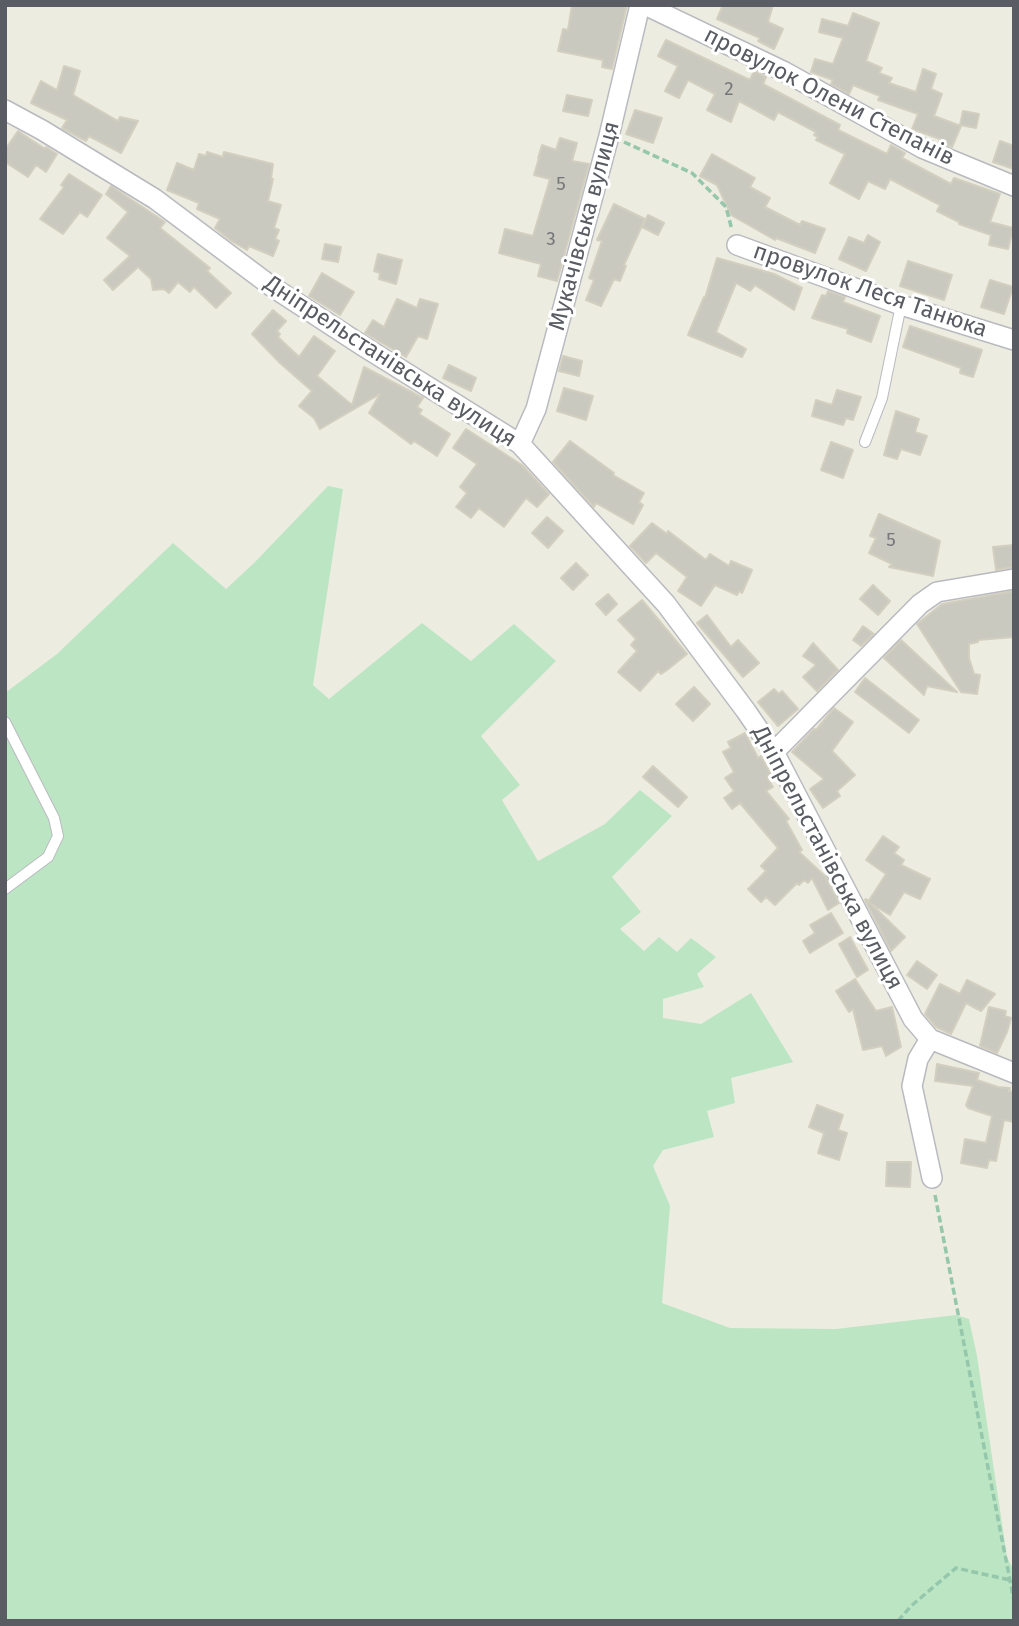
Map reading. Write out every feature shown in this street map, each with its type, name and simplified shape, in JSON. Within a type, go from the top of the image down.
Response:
[{"type":"street","name":"Мукачівська вулиця","points":[[520,444],[536,409],[643,5]]},
{"type":"street","name":"провулок Олени Степанів","points":[[643,5],[785,72],[922,148],[1014,186]]},
{"type":"street","name":"Дніпрельстанівська вулиця","points":[[5,110],[155,199],[271,286],[396,368],[520,444],[666,604],[746,711],[774,752],[913,1019],[930,1039]]},
{"type":"street","name":"провулок Леся Танюка","points":[[737,245],[901,305],[1014,340]]},
{"type":"street","points":[[774,752],[920,604],[937,592],[1014,579]]},
{"type":"street","points":[[932,1178],[912,1086],[918,1059],[930,1039],[1014,1073]]},
{"type":"lane","points":[[865,442],[882,398],[901,305]]},
{"type":"lane","points":[[5,722],[54,818],[58,836],[48,857],[5,889]]},
{"type":"path","name":"провулок Леся Танюка","points":[[610,136],[692,173],[726,207],[737,245]]},
{"type":"path","points":[[932,1178],[1014,1601]]},
{"type":"path","points":[[898,1621],[911,1606],[956,1569],[1010,1580]]},
{"type":"green space","points":[[328,486],[343,489],[313,685],[329,699],[422,623],[471,661],[514,624],[556,661],[481,736],[520,785],[502,800],[538,861],[605,824],[640,790],[672,816],[612,877],[641,912],[620,929],[644,951],[659,937],[677,952],[691,938],[716,957],[697,974],[704,987],[663,999],[663,1018],[701,1024],[751,993],[793,1062],[731,1078],[735,1103],[707,1111],[714,1137],[663,1150],[653,1166],[670,1206],[662,1303],[730,1328],[836,1329],[956,1315],[969,1319],[1007,1557],[1014,1571],[1014,1621],[5,1621],[5,693],[57,654],[173,543],[226,589]]},
{"type":"building","points":[[572,5],[627,5],[612,69],[602,67],[603,60],[558,51],[563,29],[568,30]]},
{"type":"building","points":[[723,5],[773,5],[768,22],[783,29],[774,49],[758,41],[760,38],[717,19]]},
{"type":"building","points":[[853,13],[879,23],[866,61],[882,68],[879,73],[892,78],[889,83],[916,92],[923,69],[936,74],[931,89],[942,94],[934,116],[961,126],[952,147],[939,142],[940,139],[912,129],[918,114],[878,100],[880,96],[853,85],[849,94],[831,84],[833,80],[811,72],[815,59],[833,64],[843,38],[819,32],[822,19],[848,26]]},
{"type":"building","points":[[666,40],[750,80],[754,71],[766,77],[763,84],[840,125],[838,130],[887,154],[891,145],[905,153],[902,158],[951,184],[954,178],[1000,194],[990,222],[1013,228],[1008,249],[989,245],[991,235],[959,224],[937,211],[940,205],[890,179],[885,189],[868,181],[859,199],[830,183],[845,154],[816,140],[816,132],[778,112],[774,120],[739,101],[731,122],[707,110],[715,94],[688,80],[679,98],[665,91],[678,66],[658,56]]},
{"type":"building","points":[[64,66],[80,71],[73,95],[118,121],[120,117],[138,121],[121,153],[89,136],[86,141],[62,128],[67,120],[31,103],[41,81],[57,90]]},
{"type":"building","points":[[567,95],[592,100],[588,116],[563,111]]},
{"type":"building","points":[[635,110],[662,118],[653,143],[626,134]]},
{"type":"building","points":[[963,111],[979,114],[976,128],[960,125]]},
{"type":"building","points":[[18,131],[57,154],[46,172],[36,165],[28,177],[5,162],[5,150]]},
{"type":"building","points":[[560,138],[577,143],[572,161],[589,164],[557,281],[538,276],[541,264],[499,253],[505,229],[533,236],[550,179],[534,175],[538,158],[542,145],[556,150]]},
{"type":"building","points":[[1000,141],[1014,146],[1014,169],[993,162]]},
{"type":"building","points":[[207,152],[223,157],[224,152],[273,164],[268,201],[281,205],[274,228],[279,230],[275,239],[279,241],[273,256],[249,246],[247,250],[230,240],[215,228],[220,219],[197,209],[199,203],[167,190],[177,163],[194,170],[199,154],[206,156]]},
{"type":"building","points":[[712,154],[755,178],[750,187],[770,198],[765,207],[800,225],[802,221],[825,229],[815,253],[776,238],[775,240],[731,215],[717,185],[700,176]]},
{"type":"building","points":[[69,174],[102,195],[87,217],[80,212],[63,234],[40,219],[64,187],[61,185]]},
{"type":"building","points":[[111,186],[165,222],[160,228],[210,268],[207,271],[231,293],[216,308],[194,287],[190,292],[178,282],[169,293],[164,289],[153,290],[151,279],[138,267],[113,290],[104,280],[130,256],[107,238],[128,212],[106,194]]},
{"type":"building","points":[[614,204],[645,219],[624,265],[626,266],[620,281],[614,279],[601,306],[586,300],[594,280],[589,278],[602,241],[597,240]]},
{"type":"building","points":[[648,215],[664,223],[658,235],[642,227]]},
{"type":"building","points":[[868,235],[880,242],[866,271],[839,259],[849,237],[864,243]]},
{"type":"building","points":[[325,244],[341,247],[338,262],[322,259]]},
{"type":"building","points":[[378,254],[402,260],[396,284],[379,279],[380,273],[374,271]]},
{"type":"building","points":[[717,258],[774,274],[802,288],[794,310],[755,285],[750,291],[736,283],[716,332],[746,349],[742,357],[688,335],[705,298]]},
{"type":"building","points":[[908,261],[952,275],[944,300],[900,286]]},
{"type":"building","points":[[322,273],[354,292],[340,315],[309,296]]},
{"type":"building","points":[[990,280],[1013,287],[1004,314],[981,307]]},
{"type":"building","points":[[828,291],[845,297],[843,302],[880,316],[871,342],[847,333],[848,329],[812,318],[822,295],[826,296]]},
{"type":"building","points":[[397,299],[417,308],[420,299],[438,304],[427,339],[418,336],[406,357],[365,333],[373,320],[384,327]]},
{"type":"building","points":[[273,310],[286,321],[277,331],[280,334],[278,337],[299,357],[314,336],[335,351],[317,376],[352,405],[364,367],[423,398],[417,407],[422,410],[419,414],[450,434],[437,456],[414,441],[411,444],[369,413],[380,394],[320,429],[314,418],[299,406],[312,391],[252,334]]},
{"type":"building","points":[[910,326],[982,350],[973,377],[960,373],[961,368],[903,347]]},
{"type":"building","points":[[563,356],[582,361],[579,376],[559,371]]},
{"type":"building","points":[[449,365],[476,378],[471,391],[443,378]]},
{"type":"building","points":[[564,388],[593,396],[586,420],[557,411]]},
{"type":"building","points":[[837,390],[861,397],[853,420],[846,418],[843,425],[812,416],[816,400],[832,405]]},
{"type":"building","points":[[896,411],[919,419],[915,432],[927,436],[920,455],[901,449],[897,459],[884,455]]},
{"type":"building","points":[[466,429],[522,465],[549,494],[537,507],[526,498],[504,527],[479,508],[471,518],[456,507],[467,493],[460,487],[477,464],[453,448]]},
{"type":"building","points":[[570,441],[614,473],[613,475],[644,493],[639,502],[643,505],[633,524],[596,503],[594,507],[553,462]]},
{"type":"building","points":[[831,442],[853,450],[843,478],[821,470]]},
{"type":"building","points":[[879,514],[940,541],[933,576],[889,567],[892,564],[869,553],[876,538],[870,536]]},
{"type":"building","points":[[547,517],[563,531],[548,548],[532,533]]},
{"type":"building","points":[[652,523],[667,534],[668,531],[706,560],[710,554],[729,566],[731,561],[752,570],[742,593],[739,591],[737,595],[715,585],[701,606],[678,591],[687,577],[656,553],[646,563],[630,546]]},
{"type":"building","points":[[1014,545],[1014,567],[996,570],[993,547]]},
{"type":"building","points":[[576,563],[588,575],[573,590],[561,578]]},
{"type":"building","points":[[873,585],[890,601],[878,615],[860,599]]},
{"type":"building","points":[[1014,591],[1014,637],[978,640],[969,644],[969,658],[974,674],[980,675],[977,694],[961,692],[917,624],[942,604]]},
{"type":"building","points":[[608,594],[617,604],[606,615],[596,604]]},
{"type":"building","points":[[642,600],[687,654],[661,674],[658,671],[640,691],[618,672],[637,651],[631,645],[636,639],[618,620]]},
{"type":"building","points":[[707,615],[731,647],[738,640],[759,663],[743,677],[697,623]]},
{"type":"building","points":[[863,626],[874,634],[861,646],[853,640]]},
{"type":"building","points":[[901,640],[957,692],[927,686],[924,695],[884,658]]},
{"type":"building","points":[[813,643],[838,670],[817,691],[803,677],[816,665],[803,656]]},
{"type":"building","points":[[865,678],[919,720],[909,733],[855,692]]},
{"type":"building","points":[[694,687],[710,704],[693,721],[676,704]]},
{"type":"building","points":[[774,689],[779,694],[782,691],[798,709],[778,726],[758,702]]},
{"type":"building","points":[[834,708],[853,722],[832,751],[855,775],[837,791],[840,796],[823,808],[810,789],[824,779],[792,752],[816,730]]},
{"type":"building","points":[[745,733],[758,758],[761,756],[771,774],[767,777],[773,787],[766,791],[789,819],[786,821],[802,850],[799,852],[825,876],[839,903],[828,910],[812,878],[808,883],[804,880],[799,885],[797,883],[775,905],[766,897],[761,902],[748,889],[766,871],[761,866],[778,848],[740,803],[732,809],[724,798],[734,791],[725,778],[734,772],[723,752],[731,748],[728,742]]},
{"type":"building","points":[[653,766],[687,797],[678,807],[643,777]]},
{"type":"building","points":[[883,836],[899,847],[894,853],[904,860],[901,865],[930,879],[920,899],[904,892],[890,915],[868,902],[886,874],[866,860]]},
{"type":"building","points":[[865,900],[905,937],[891,951]]},
{"type":"building","points":[[831,913],[843,933],[810,953],[803,941],[815,933],[810,925]]},
{"type":"building","points":[[850,937],[868,970],[857,977],[839,944]]},
{"type":"building","points":[[917,961],[937,975],[927,989],[907,975]]},
{"type":"building","points":[[855,979],[876,1011],[892,1007],[901,1047],[886,1056],[882,1046],[863,1050],[853,1009],[849,1012],[836,991]]},
{"type":"building","points":[[967,980],[995,994],[981,1011],[966,1003],[951,1034],[936,1027],[925,1014],[940,984],[960,994]]},
{"type":"building","points":[[989,1007],[1006,1011],[1005,1016],[1011,1018],[997,1053],[980,1046]]},
{"type":"building","points":[[937,1064],[979,1073],[977,1080],[1010,1088],[1009,1091],[1014,1092],[1014,1122],[1004,1120],[996,1161],[989,1160],[987,1168],[961,1163],[965,1139],[986,1143],[992,1116],[966,1105],[973,1086],[935,1081]]},
{"type":"building","points":[[817,1105],[843,1115],[838,1130],[847,1133],[839,1160],[818,1153],[824,1133],[809,1127]]},
{"type":"building","points":[[887,1162],[911,1162],[910,1187],[886,1186]]}]
